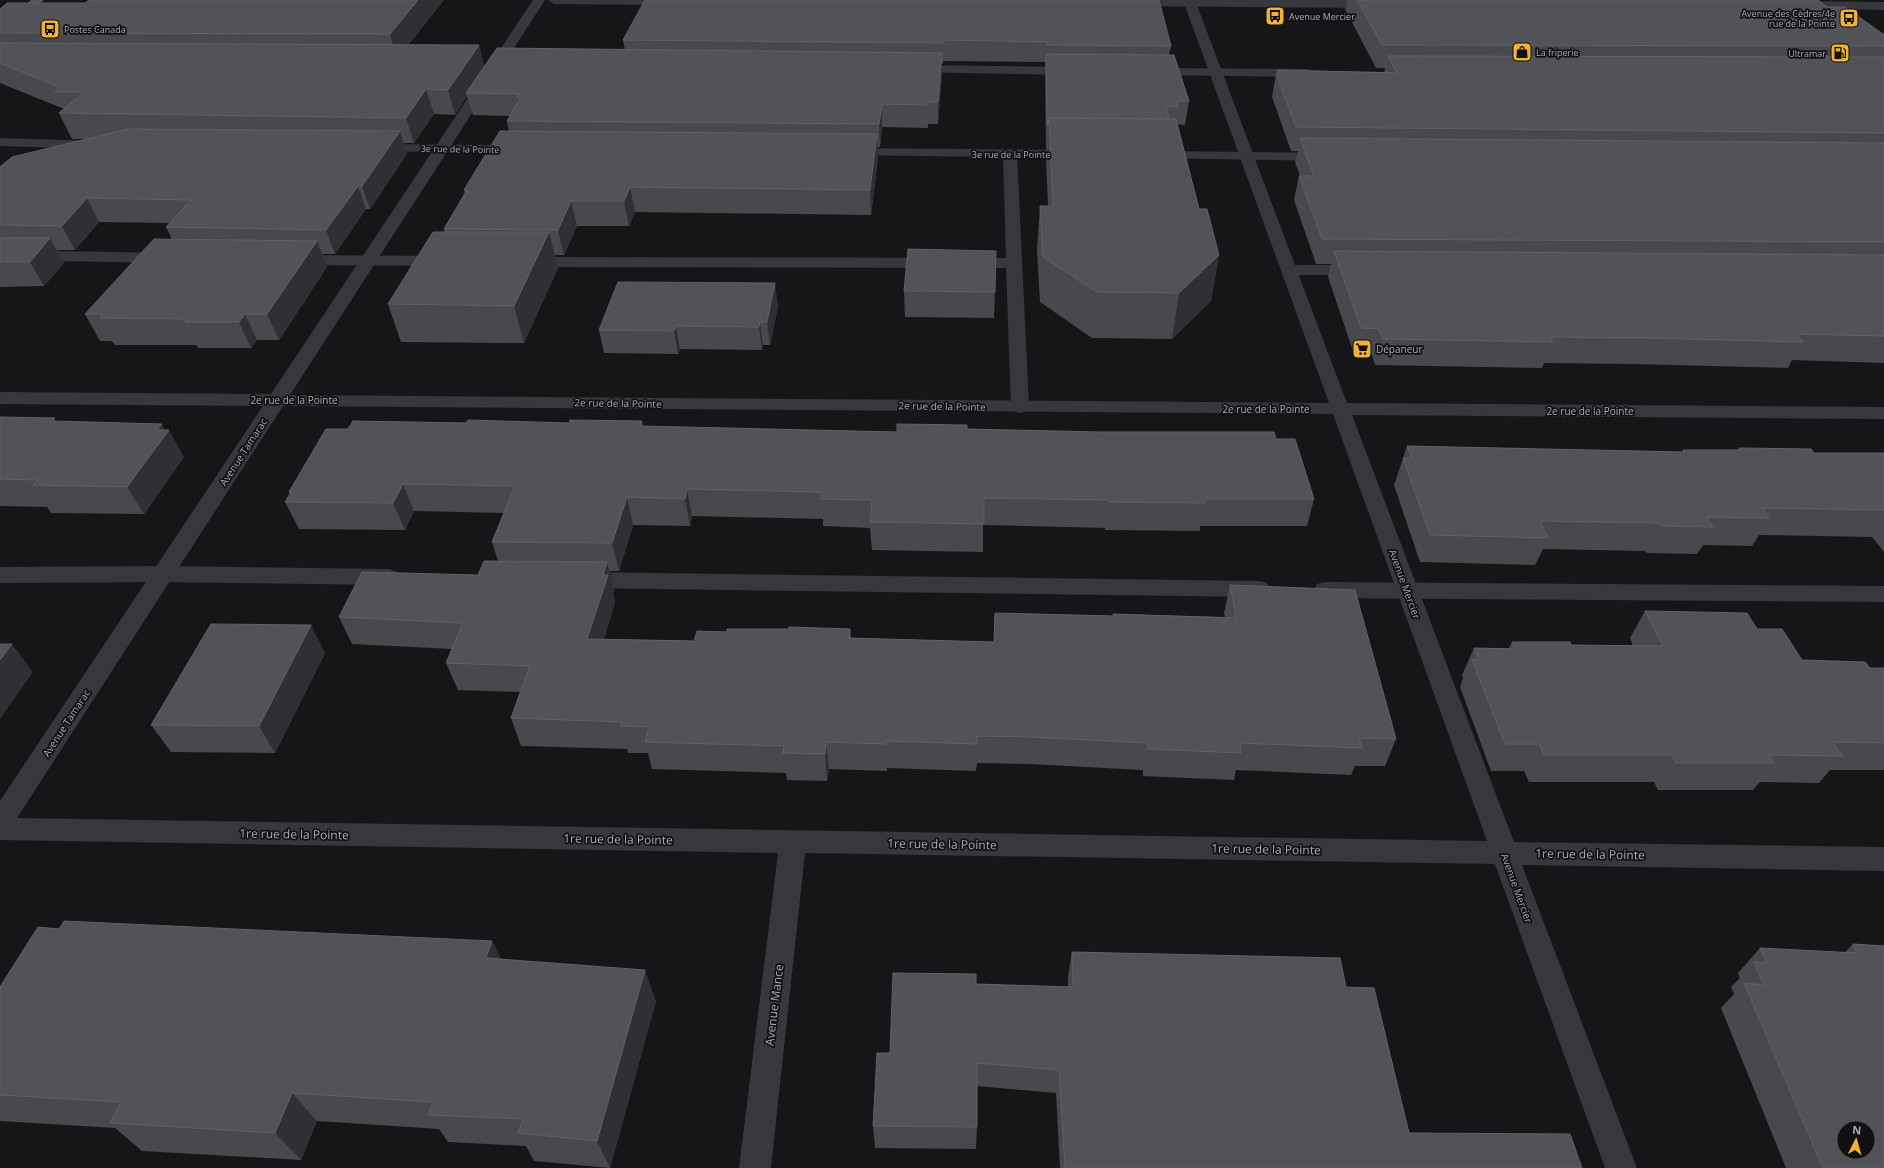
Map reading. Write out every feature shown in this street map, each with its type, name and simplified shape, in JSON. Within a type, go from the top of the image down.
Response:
[{"type":"main road","points":[[0,35],[38,0]]},
{"type":"street","name":"Avenue Tamarac","points":[[0,823],[539,0]]},
{"type":"street","points":[[554,0],[690,1]]},
{"type":"street","points":[[1119,2],[1190,1],[1388,4]]},
{"type":"street","name":"Avenue Mercier","points":[[1190,1],[1621,1168]]},
{"type":"street","points":[[1782,5],[1884,6]]},
{"type":"street","points":[[482,64],[514,64]]},
{"type":"street","points":[[897,69],[1088,71]]},
{"type":"street","points":[[1136,72],[1320,73]]},
{"type":"street","points":[[0,142],[109,149],[87,159]]},
{"type":"street","name":"3e rue de la Pointe","points":[[362,148],[537,150]]},
{"type":"street","name":"3e rue de la Pointe","points":[[837,152],[1089,154]]},
{"type":"street","points":[[1010,154],[1020,407]]},
{"type":"street","points":[[1144,155],[1342,157]]},
{"type":"street","points":[[0,255],[180,258]]},
{"type":"street","points":[[282,260],[464,262]]},
{"type":"street","points":[[512,262],[1014,263]]},
{"type":"street","points":[[1289,270],[1376,270]]},
{"type":"street","name":"2e rue de la Pointe","points":[[0,398],[1884,413]]},
{"type":"street","points":[[0,575],[163,574],[410,578]]},
{"type":"street","points":[[562,580],[1280,590]]},
{"type":"street","points":[[1304,590],[1884,594]]},
{"type":"street","name":"1re rue de la Pointe","points":[[0,829],[1884,859]]},
{"type":"street","name":"Avenue Mance","points":[[755,1168],[793,842]]},
{"type":"building","points":[[89,0],[418,0],[390,34],[0,33],[0,9],[7,3],[85,3]]},
{"type":"building","points":[[645,0],[1159,0],[1171,46],[1047,45],[1047,42],[943,40],[943,43],[623,40]]},
{"type":"building","points":[[1357,0],[1818,0],[1827,7],[1845,7],[1884,34],[1884,46],[1382,45]]},
{"type":"building","points":[[0,43],[479,45],[448,90],[426,89],[406,118],[59,113],[84,92],[55,92],[59,87],[0,63]]},
{"type":"building","points":[[497,48],[942,53],[938,102],[928,102],[928,105],[882,104],[879,124],[507,121],[521,97],[517,97],[519,94],[466,93]]},
{"type":"building","points":[[1046,54],[1174,55],[1189,101],[1177,101],[1178,107],[1166,106],[1169,119],[1049,118],[1047,125]]},
{"type":"building","points":[[1388,56],[1884,57],[1884,133],[1296,127],[1276,74],[1279,74],[1277,70],[1397,73]]},
{"type":"building","points":[[1049,118],[1176,119],[1199,209],[1207,209],[1219,255],[1179,293],[1097,292],[1043,257],[1040,206],[1053,206]]},
{"type":"building","points":[[128,129],[400,131],[362,186],[358,186],[326,230],[166,227],[191,200],[87,198],[62,226],[0,225],[0,167],[12,157]]},
{"type":"building","points":[[500,131],[877,134],[870,190],[630,187],[624,201],[571,201],[558,230],[444,229],[467,190],[464,190]]},
{"type":"building","points":[[1300,138],[1884,143],[1884,242],[1322,239],[1299,176],[1314,176]]},
{"type":"building","points":[[433,232],[549,232],[514,306],[388,304]]},
{"type":"building","points":[[0,238],[50,238],[30,262],[0,262]]},
{"type":"building","points":[[154,239],[317,241],[267,314],[245,314],[239,322],[185,322],[187,319],[100,318],[103,314],[85,314]]},
{"type":"building","points":[[908,249],[996,251],[995,292],[904,291]]},
{"type":"building","points":[[1334,251],[1884,255],[1884,336],[1797,334],[1803,342],[1550,337],[1553,342],[1383,339],[1379,329],[1361,328]]},
{"type":"building","points":[[618,282],[775,283],[767,322],[760,322],[759,327],[676,326],[674,331],[599,330]]},
{"type":"building","points":[[0,417],[55,418],[53,421],[162,424],[157,430],[169,430],[127,487],[33,485],[38,480],[0,479]]},
{"type":"building","points":[[468,420],[569,423],[570,420],[642,421],[640,426],[897,432],[897,424],[967,425],[967,429],[1100,432],[1274,432],[1276,439],[1295,439],[1314,499],[1204,499],[1205,503],[984,498],[984,524],[870,522],[872,500],[821,499],[822,492],[687,489],[685,499],[627,497],[612,543],[492,542],[515,486],[403,484],[393,503],[285,502],[291,492],[289,492],[326,429],[348,429],[353,421],[466,423]]},
{"type":"building","points":[[1407,446],[1684,452],[1683,450],[1741,450],[1739,448],[1811,449],[1814,453],[1884,453],[1884,510],[1762,508],[1769,518],[1707,517],[1713,527],[1662,526],[1660,523],[1540,521],[1548,538],[1430,535],[1403,458],[1412,458]]},
{"type":"building","points":[[484,561],[607,562],[603,575],[608,575],[587,639],[694,641],[697,631],[727,632],[727,629],[789,629],[789,627],[850,629],[849,638],[994,642],[995,613],[1113,616],[1113,614],[1236,618],[1230,585],[1355,590],[1396,739],[1359,738],[1362,748],[1240,743],[1241,753],[1148,749],[1148,743],[1031,737],[977,736],[977,744],[886,741],[886,744],[826,742],[825,754],[783,753],[784,746],[645,742],[649,727],[621,726],[622,722],[511,718],[530,666],[446,663],[463,623],[339,617],[362,572],[478,575]]},
{"type":"building","points":[[1645,611],[1747,613],[1757,629],[1782,629],[1802,660],[1865,662],[1870,668],[1884,668],[1884,743],[1833,742],[1842,756],[1769,755],[1774,763],[1676,763],[1672,755],[1544,755],[1539,744],[1505,744],[1472,660],[1479,659],[1474,648],[1515,649],[1512,642],[1570,642],[1571,645],[1663,646]]},
{"type":"building","points":[[211,624],[311,625],[259,726],[151,725]]},
{"type":"building","points":[[0,644],[12,644],[0,660]]},
{"type":"building","points":[[64,921],[492,941],[486,958],[645,970],[597,1141],[518,1133],[523,1119],[428,1115],[433,1102],[292,1093],[275,1133],[110,1123],[121,1102],[0,1095],[0,987],[38,927],[59,929]]},
{"type":"building","points":[[1853,944],[1884,946],[1884,1168],[1823,1168],[1744,983],[1764,985],[1754,962],[1767,963],[1760,948],[1857,953]]},
{"type":"building","points":[[1072,952],[1340,958],[1346,987],[1374,988],[1409,1133],[1570,1134],[1582,1168],[1065,1168],[1059,1070],[977,1063],[977,1127],[873,1126],[877,1053],[890,1053],[893,973],[976,974],[976,984],[1073,987]]},
{"type":"place","name":"Avenue Mercier","points":[[1275,16]]},
{"type":"place","name":"Avenue des Cèdres/4e rue de la Pointe","points":[[1849,18]]},
{"type":"place","name":"Postes Canada","points":[[50,29]]},
{"type":"place","name":"La friperie","points":[[1522,52]]},
{"type":"place","name":"Ultramar","points":[[1840,53]]},
{"type":"place","name":"Dépaneur","points":[[1362,349]]}]
